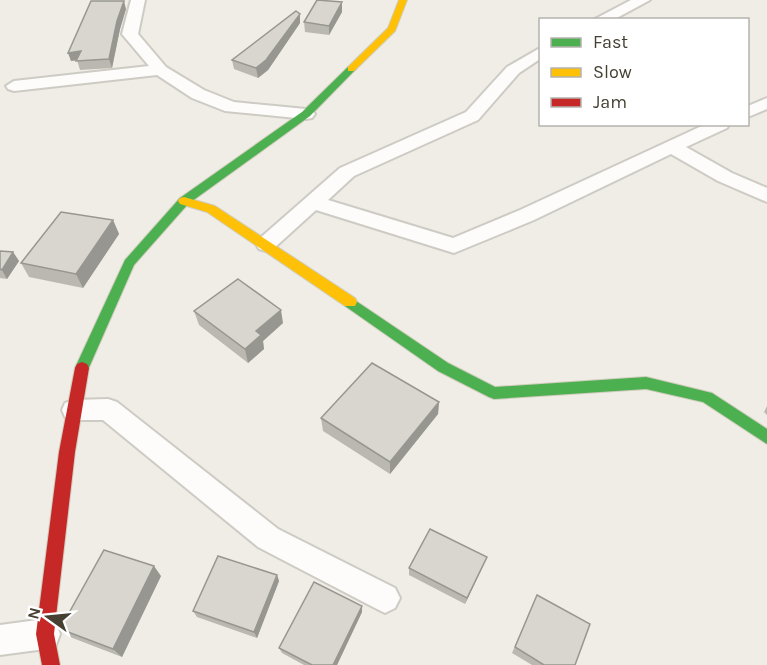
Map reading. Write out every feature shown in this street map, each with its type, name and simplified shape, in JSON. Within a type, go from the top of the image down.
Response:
[{"type":"street","points":[[138,0],[130,34],[160,70],[198,94],[231,106],[306,114]]},
{"type":"street","points":[[51,665],[45,634],[79,374],[129,263],[184,201],[306,114],[392,29],[403,0]]},
{"type":"street","points":[[604,18],[643,0]]},
{"type":"street","points":[[266,244],[347,172],[472,116],[513,70],[539,54]]},
{"type":"street","points":[[14,86],[160,70]]},
{"type":"street","points":[[749,111],[767,103]]},
{"type":"street","points":[[313,202],[453,246],[717,126]]},
{"type":"street","points":[[672,147],[725,177],[767,196]]},
{"type":"street","points":[[184,201],[211,209],[266,244],[443,368],[494,393],[645,383],[707,397],[767,437]]},
{"type":"street","points":[[74,410],[108,409],[268,538],[385,598]]},
{"type":"street","points":[[0,640],[45,634]]},
{"type":"building","points":[[317,0],[342,2],[329,26],[304,22]]},
{"type":"building","points":[[91,1],[124,1],[109,59],[76,61],[81,51],[68,53]]},
{"type":"building","points":[[296,11],[300,14],[266,60],[256,68],[232,60]]},
{"type":"building","points":[[61,212],[113,220],[76,274],[21,263]]},
{"type":"building","points":[[0,251],[13,252],[2,270],[0,269]]},
{"type":"building","points":[[238,279],[281,310],[256,331],[261,335],[245,349],[194,311]]},
{"type":"building","points":[[372,363],[439,402],[390,462],[321,418]]},
{"type":"building","points":[[430,529],[487,557],[467,598],[409,568]]},
{"type":"building","points":[[104,550],[154,566],[113,649],[60,629]]},
{"type":"building","points":[[218,556],[277,575],[254,632],[193,611]]},
{"type":"building","points":[[314,582],[362,606],[333,665],[312,665],[279,648]]},
{"type":"building","points":[[537,595],[590,624],[575,665],[544,665],[515,647]]},
{"type":"traffic: fast","points":[[82,368],[129,263],[184,201],[306,114],[351,69]]},
{"type":"traffic: fast","points":[[350,302],[443,367],[494,393],[646,383],[707,397],[767,437]]},
{"type":"traffic: slow","points":[[351,69],[392,29],[403,0]]},
{"type":"traffic: slow","points":[[184,201],[211,209],[350,302]]},
{"type":"traffic: jam","points":[[51,665],[45,634],[67,452],[82,368]]}]
